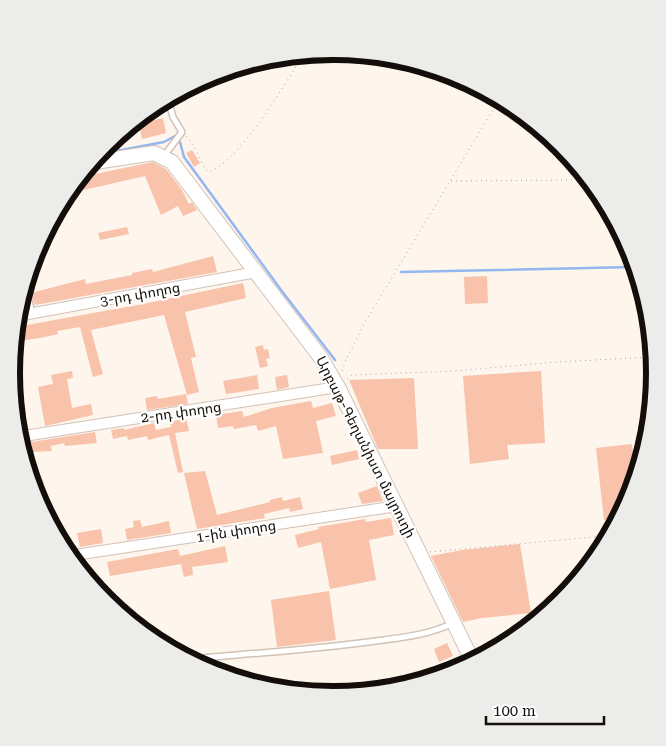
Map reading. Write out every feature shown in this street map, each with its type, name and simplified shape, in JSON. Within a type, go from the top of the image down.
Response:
[{"type":"main road","points":[[104,160],[143,153],[163,156]]},
{"type":"main road","name":"Արբաթ-Գեղանիստ մայրուղի","points":[[163,156],[180,170],[312,344],[338,387],[469,655]]},
{"type":"street","name":"3-րդ փողոց","points":[[27,314],[257,272]]},
{"type":"street","name":"2-րդ փողոց","points":[[26,436],[338,387]]},
{"type":"street","name":"1-ին փողոց","points":[[78,554],[397,506]]},
{"type":"lane","points":[[163,156],[182,132],[173,117],[170,106]]},
{"type":"lane","points":[[204,658],[395,638],[440,630],[454,623]]},
{"type":"path","points":[[182,132],[192,141],[202,166],[208,172],[216,170],[249,137],[298,62]]},
{"type":"path","points":[[338,387],[346,360],[364,324],[495,106]]},
{"type":"path","points":[[451,181],[579,180]]},
{"type":"path","points":[[338,387],[352,374],[454,371],[556,362],[645,358]]},
{"type":"path","points":[[420,553],[466,547],[600,536]]},
{"type":"building","points":[[163,118],[166,133],[142,139],[140,127],[146,122]]},
{"type":"building","points":[[192,150],[200,163],[194,167],[186,153]]},
{"type":"building","points":[[153,162],[166,169],[182,190],[189,204],[192,202],[197,210],[183,216],[178,206],[161,215],[145,176],[79,191],[91,175]]},
{"type":"building","points":[[127,227],[129,234],[100,240],[98,233]]},
{"type":"building","points":[[213,256],[217,272],[35,305],[31,293],[85,279],[86,284],[152,269],[153,272]]},
{"type":"building","points":[[487,276],[488,303],[465,304],[464,277]]},
{"type":"building","points":[[243,283],[246,298],[185,312],[196,357],[191,358],[199,392],[187,395],[164,315],[91,330],[103,374],[93,377],[80,327],[57,331],[58,334],[22,340],[24,323],[27,323],[27,325],[143,304]]},
{"type":"building","points":[[263,345],[264,350],[268,349],[270,358],[266,359],[268,366],[260,368],[255,347]]},
{"type":"building","points":[[72,371],[73,378],[67,379],[72,408],[91,404],[93,415],[45,426],[38,387],[53,384],[51,375]]},
{"type":"building","points":[[541,371],[545,443],[507,445],[509,459],[470,464],[463,376]]},
{"type":"building","points":[[257,375],[259,389],[226,394],[223,381]]},
{"type":"building","points":[[287,375],[289,387],[277,390],[275,377]]},
{"type":"building","points":[[414,378],[418,449],[378,449],[349,380]]},
{"type":"building","points":[[186,394],[188,404],[147,410],[145,398],[157,396],[158,399]]},
{"type":"building","points":[[311,401],[313,408],[332,403],[336,416],[316,421],[323,453],[283,459],[276,426],[258,431],[256,425],[234,429],[233,426],[218,428],[216,415],[242,411],[244,417],[272,408]]},
{"type":"building","points":[[186,418],[189,431],[175,433],[183,472],[178,473],[169,435],[148,440],[147,436],[128,440],[127,436],[113,439],[111,430],[124,428],[124,430],[154,423],[156,430],[171,427],[170,422]]},
{"type":"building","points":[[95,432],[97,443],[65,446],[64,443],[51,446],[52,451],[33,452],[31,442]]},
{"type":"building","points":[[632,444],[634,459],[614,511],[610,519],[604,520],[596,448]]},
{"type":"building","points":[[357,450],[359,459],[332,465],[330,456]]},
{"type":"building","points":[[205,471],[217,515],[270,502],[270,500],[282,497],[283,501],[300,497],[303,509],[290,512],[289,508],[264,514],[265,518],[197,529],[184,473]]},
{"type":"building","points":[[377,486],[383,501],[362,504],[358,493]]},
{"type":"building","points":[[391,518],[394,535],[369,540],[376,580],[330,589],[321,542],[298,548],[295,535],[319,529],[318,527],[365,519],[366,522]]},
{"type":"building","points":[[140,520],[142,527],[169,521],[171,533],[127,540],[125,529],[134,527],[133,521]]},
{"type":"building","points":[[101,529],[103,543],[80,547],[77,533]]},
{"type":"building","points":[[520,544],[531,613],[463,622],[431,556],[462,550]]},
{"type":"building","points":[[225,546],[228,562],[192,567],[193,575],[184,577],[181,564],[110,576],[107,562],[178,549],[180,556]]},
{"type":"building","points":[[329,591],[336,640],[277,647],[271,600]]},
{"type":"building","points":[[447,643],[453,656],[439,662],[434,649]]},
{"type":"waterway","points":[[112,152],[164,142],[175,136]]},
{"type":"waterway","points":[[180,142],[184,157],[281,290],[335,360]]},
{"type":"waterway","points":[[401,272],[627,267]]}]
